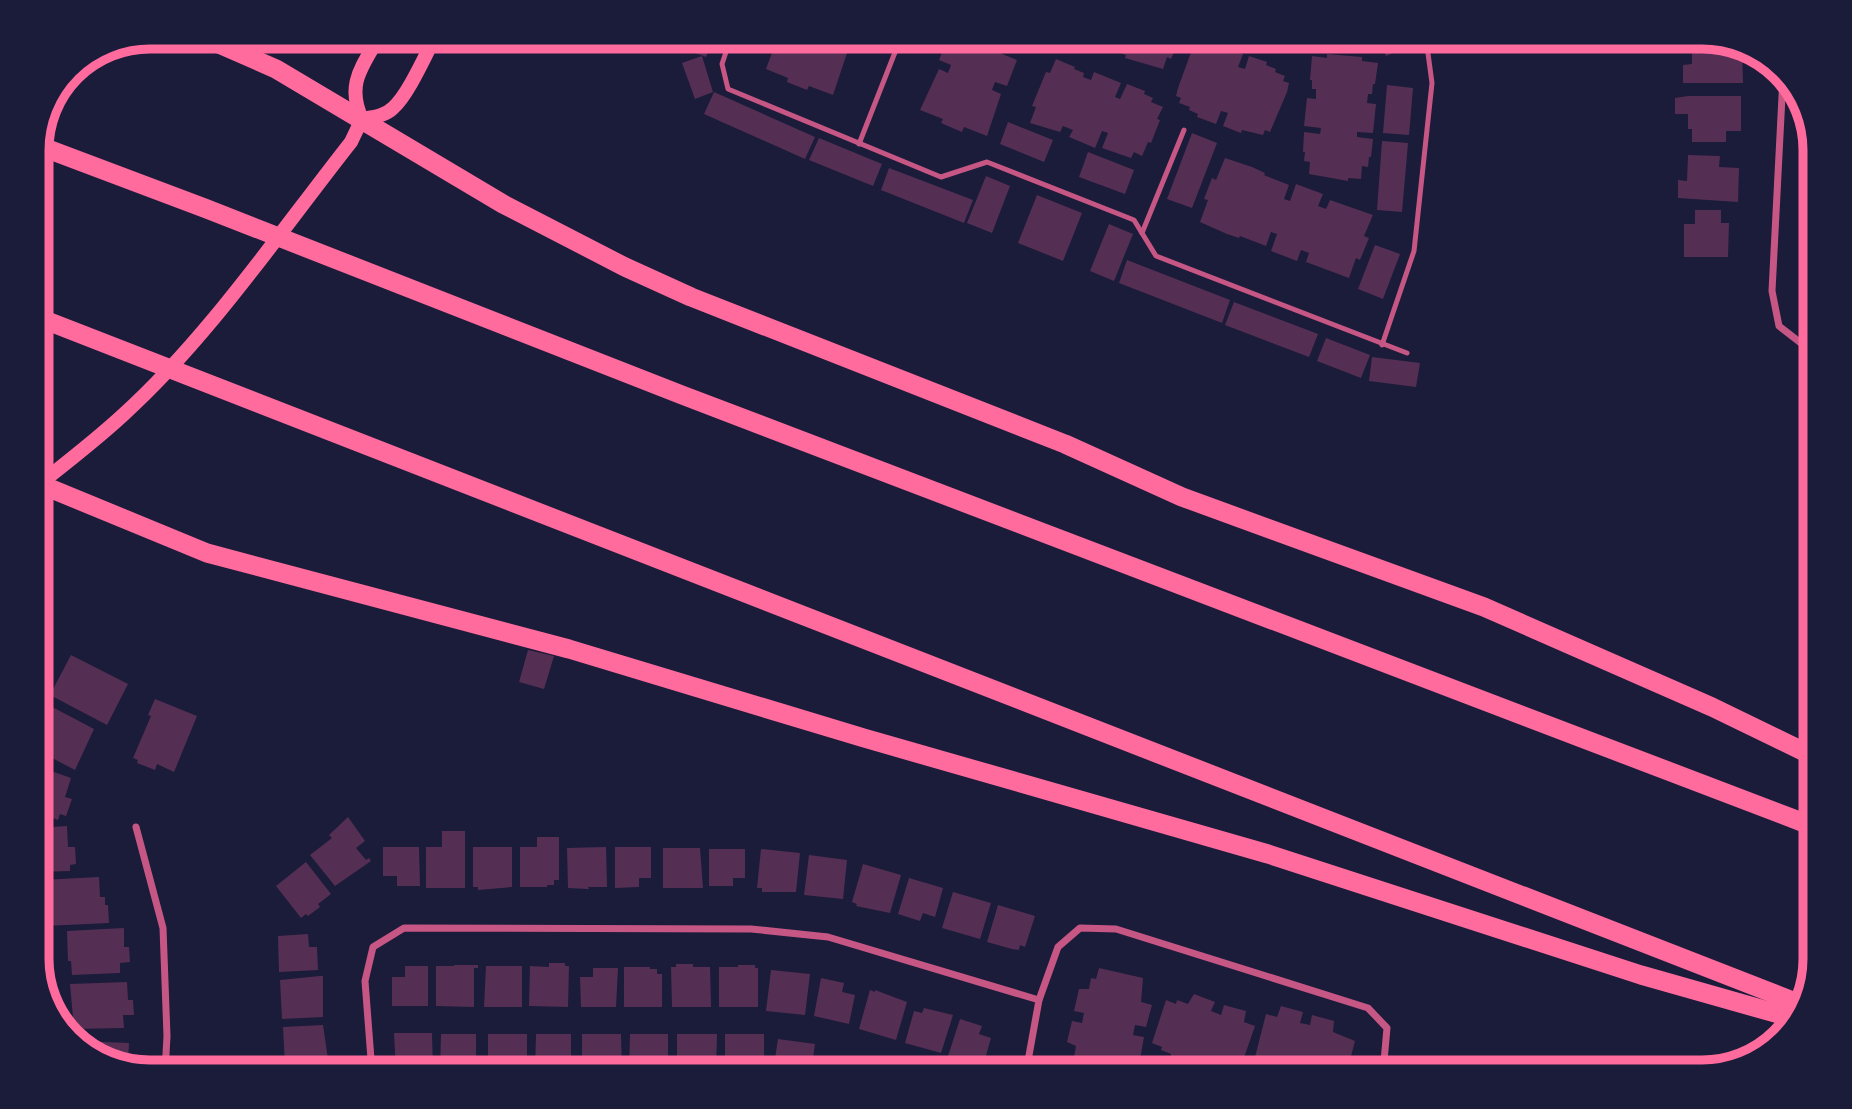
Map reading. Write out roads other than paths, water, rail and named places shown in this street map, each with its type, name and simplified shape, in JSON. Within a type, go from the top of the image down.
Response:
[{"type":"highway","points":[[230,49],[276,69],[503,204],[625,267],[691,297],[1065,444],[1182,497],[1484,607],[1713,708],[1803,751]]},
{"type":"highway","points":[[49,150],[695,400],[1803,822]]},
{"type":"highway","points":[[49,322],[1793,1001]]},
{"type":"highway","points":[[49,488],[207,553],[569,649],[864,738],[1268,854],[1641,975],[1785,1016]]},
{"type":"main road","points":[[49,475],[124,415],[177,358],[236,290],[351,142],[362,118],[355,103],[358,74],[372,49]]},
{"type":"main road","points":[[362,118],[380,116],[393,109],[428,49]]},
{"type":"street","points":[[1782,89],[1772,291],[1779,326],[1803,345]]},
{"type":"street","points":[[136,827],[163,928],[166,1060]]},
{"type":"street","points":[[371,1060],[365,981],[373,947],[404,928],[751,929],[828,937],[1039,1000]]},
{"type":"street","points":[[1028,1060],[1039,1000],[1058,947],[1080,928],[1116,929],[1368,1008],[1387,1028],[1384,1060]]},
{"type":"lane","points":[[728,49],[722,64],[728,89],[940,177],[987,162],[1135,220],[1156,256],[1407,353]]},
{"type":"lane","points":[[859,144],[896,49]]},
{"type":"lane","points":[[1382,345],[1414,251],[1432,83],[1427,49]]},
{"type":"lane","points":[[1142,233],[1184,130]]}]
